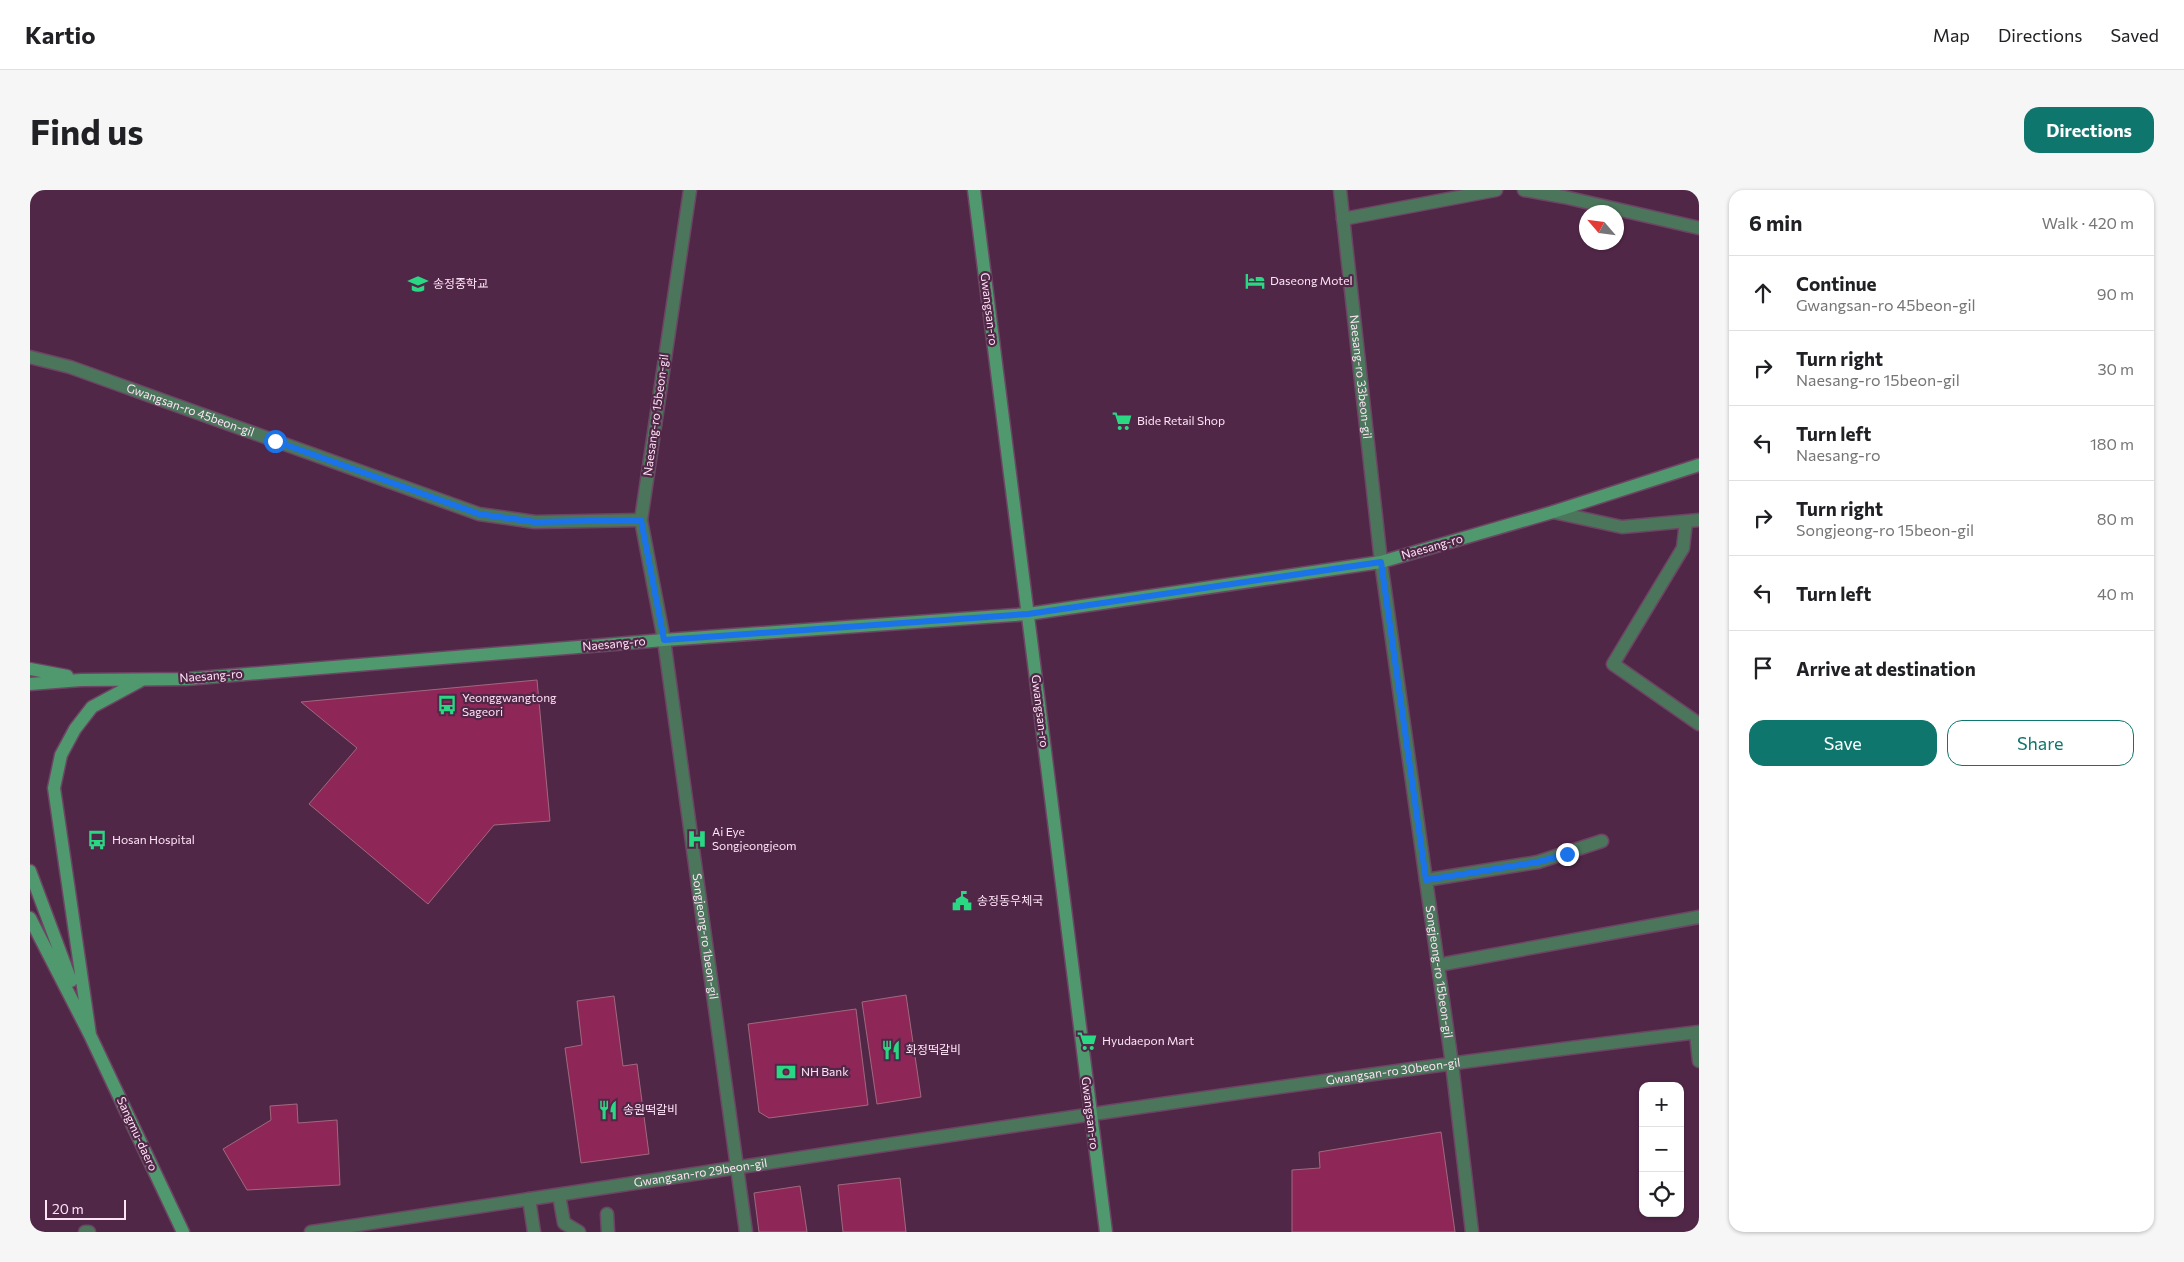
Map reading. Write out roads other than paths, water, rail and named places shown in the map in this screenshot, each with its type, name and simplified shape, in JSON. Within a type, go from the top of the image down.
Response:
[{"type":"main road","name":"Gwangsan-ro","points":[[974,190],[1106,1232]]},
{"type":"main road","name":"Naesang-ro","points":[[30,684],[81,680],[196,678],[664,640],[1028,614],[1381,562],[1553,512],[1699,465]]},
{"type":"main road","name":"Naesang-ro","points":[[30,669],[81,680]]},
{"type":"main road","points":[[90,1035],[54,788],[61,755],[75,729],[92,707],[144,679]]},
{"type":"main road","name":"Sangmu-daero","points":[[30,871],[90,1035]]},
{"type":"main road","name":"Sangmu-daero","points":[[30,918],[90,1035],[183,1232]]},
{"type":"street","name":"Naesang-ro 15beon-gil","points":[[664,640],[641,520],[690,190]]},
{"type":"street","name":"Naesang-ro 33beon-gil","points":[[1340,190],[1381,562]]},
{"type":"street","points":[[1343,218],[1496,190]]},
{"type":"street","points":[[1524,190],[1564,196],[1699,228]]},
{"type":"street","name":"Gwangsan-ro 45beon-gil","points":[[30,357],[70,367],[479,514],[535,522],[641,520]]},
{"type":"street","points":[[1553,512],[1622,527],[1693,521],[1682,548],[1613,664],[1699,724]]},
{"type":"street","name":"Songjeong-ro 15beon-gil","points":[[1381,562],[1452,1064],[1472,1232]]},
{"type":"street","name":"Songjeong-ro 1beon-gil","points":[[664,640],[746,1232]]},
{"type":"street","points":[[1426,880],[1538,862],[1602,841]]},
{"type":"street","points":[[1438,965],[1699,917]]},
{"type":"street","name":"Gwangsan-ro 30beon-gil","points":[[1090,1115],[1697,1032],[1699,1061]]},
{"type":"street","name":"Gwangsan-ro 29beon-gil","points":[[311,1232],[1090,1115]]},
{"type":"street","points":[[559,1195],[564,1223],[579,1232]]},
{"type":"street","points":[[530,1200],[534,1232]]},
{"type":"street","points":[[607,1214],[608,1232]]},
{"type":"street","points":[[85,1232],[90,1232]]},
{"type":"place","name":"Daseong Motel","points":[[1255,281]]},
{"type":"place","name":"송정중학교","points":[[418,284]]},
{"type":"place","name":"Bide Retail Shop","points":[[1122,421]]},
{"type":"place","name":"Yeonggwangtong Sageori","points":[[447,705]]},
{"type":"place","name":"Ai Eye Songjeongjeom","points":[[697,839]]},
{"type":"place","name":"Hosan Hospital","points":[[97,840]]},
{"type":"place","name":"송정동우체국","points":[[962,901]]},
{"type":"place","name":"Hyudaepon Mart","points":[[1087,1041]]},
{"type":"place","name":"화정떡갈비","points":[[891,1050]]},
{"type":"place","name":"NH Bank","points":[[786,1072]]},
{"type":"place","name":"송원떡갈비","points":[[608,1110]]}]
